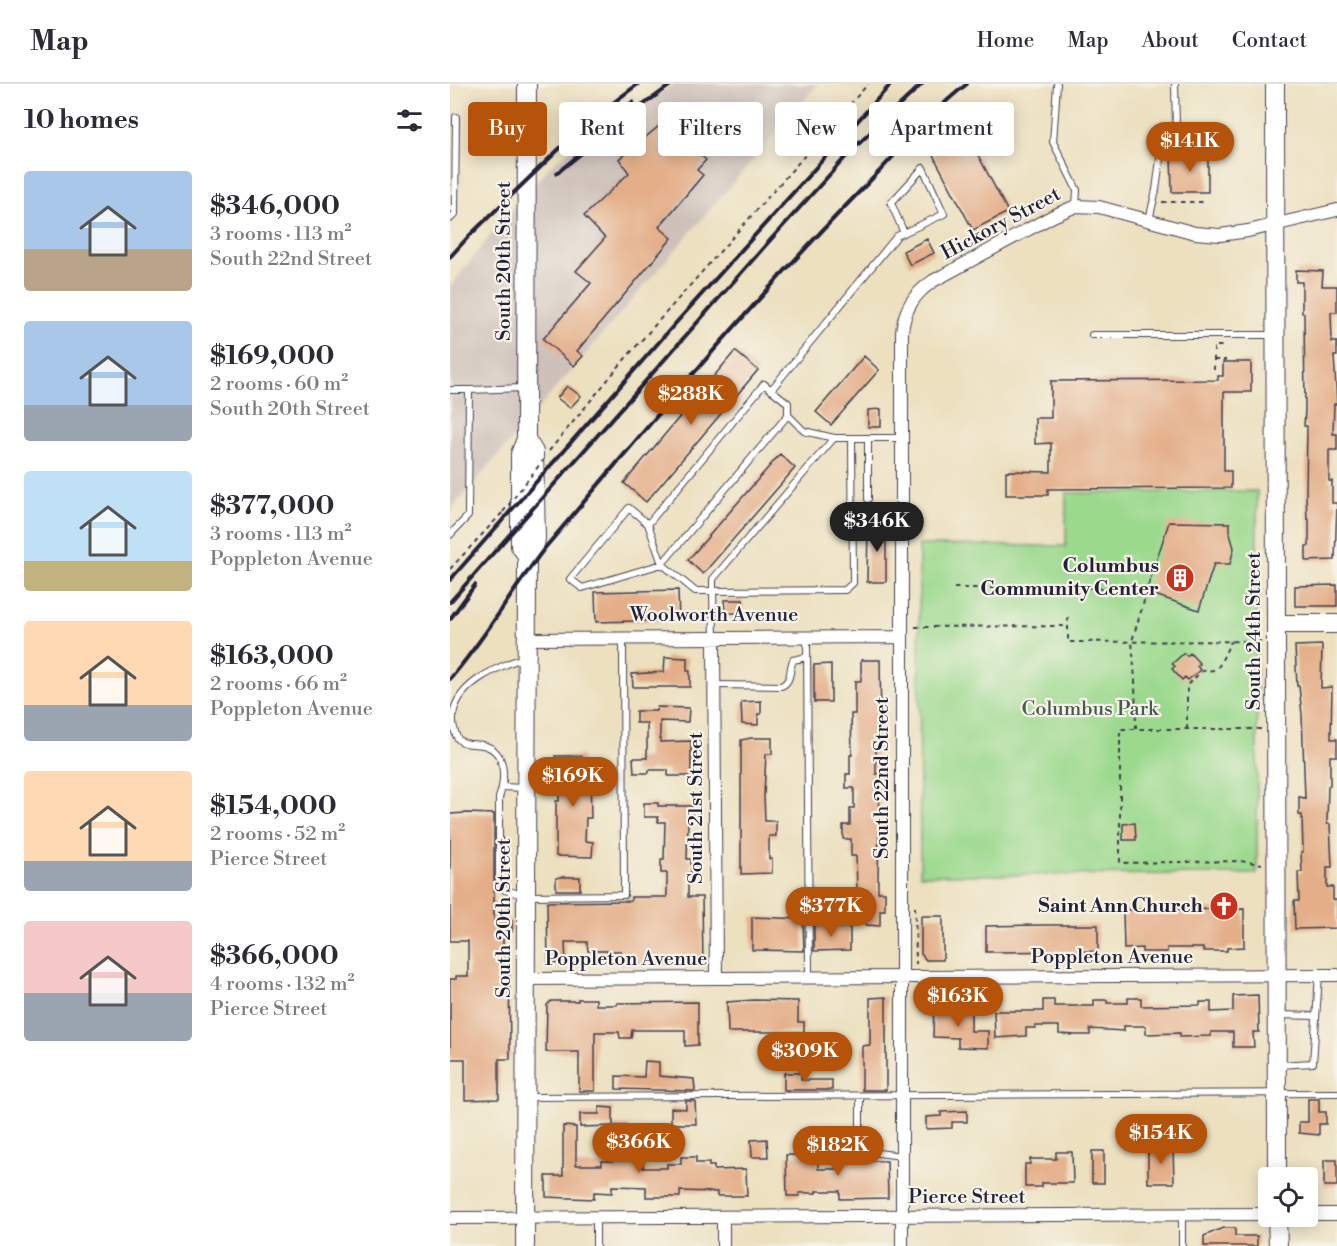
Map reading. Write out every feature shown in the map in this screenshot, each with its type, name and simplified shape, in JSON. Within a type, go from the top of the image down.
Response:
[{"type":"street","name":"South 20th Street","points":[[525,1246],[527,555],[535,546],[536,538],[534,453],[526,439],[527,84]]},
{"type":"street","name":"South 24th Street","points":[[1275,84],[1277,1167]]},
{"type":"street","name":"Hickory Street","points":[[907,310],[916,294],[933,281],[1053,216],[1076,206],[1099,207],[1195,233],[1220,235],[1337,210]]},
{"type":"street","name":"South 22nd Street","points":[[902,1246],[902,331],[907,310]]},
{"type":"street","points":[[1276,624],[1337,624]]},
{"type":"street","name":"Woolworth Avenue","points":[[527,648],[623,638],[901,637]]},
{"type":"street","name":"South 21st Street","points":[[714,638],[716,978]]},
{"type":"street","name":"Poppleton Avenue","points":[[526,979],[1337,975]]},
{"type":"street","name":"Pierce Street","points":[[450,1218],[1258,1214]]},
{"type":"street","points":[[1318,1214],[1337,1214]]},
{"type":"street","points":[[723,1217],[723,1246]]},
{"type":"street","points":[[1277,1227],[1278,1246]]},
{"type":"lane","points":[[1057,84],[1053,142],[1077,190],[1076,206]]},
{"type":"lane","points":[[1149,221],[1161,152],[1176,128],[1175,84]]},
{"type":"lane","points":[[450,219],[455,214],[456,117]]},
{"type":"lane","points":[[771,390],[897,236],[904,233],[944,214],[922,168],[891,202],[904,233]]},
{"type":"lane","points":[[1092,335],[1275,335]]},
{"type":"lane","points":[[648,524],[764,384],[788,404],[789,415],[804,431],[834,438],[902,438]]},
{"type":"lane","points":[[450,390],[527,388]]},
{"type":"lane","points":[[450,535],[468,516],[469,390]]},
{"type":"lane","points":[[789,415],[662,564],[582,588],[570,579],[629,508],[648,524],[662,564],[695,591],[844,590],[853,583],[852,438]]},
{"type":"lane","points":[[714,638],[713,579],[834,438]]},
{"type":"lane","points":[[868,438],[868,499]]},
{"type":"lane","points":[[807,637],[808,978]]},
{"type":"lane","points":[[527,648],[473,683],[461,695],[452,713],[454,731],[459,740],[469,744],[487,746],[498,754],[504,768],[503,787],[499,798],[499,881],[505,890],[526,896],[624,895],[623,638]]},
{"type":"lane","points":[[715,685],[781,686],[787,684],[789,680],[793,660],[807,657]]},
{"type":"lane","points":[[503,787],[526,788]]},
{"type":"lane","points":[[1277,1065],[1313,1063],[1319,975]]},
{"type":"lane","points":[[1277,1015],[1316,1016]]},
{"type":"lane","points":[[525,1098],[1337,1093]]},
{"type":"lane","points":[[857,1151],[860,1137],[860,1096]]},
{"type":"lane","points":[[860,1137],[878,1153],[903,1156]]},
{"type":"lane","points":[[1182,1215],[1182,1246]]},
{"type":"lane","points":[[596,1217],[596,1246]]},
{"type":"path","points":[[450,569],[503,512],[625,359],[868,84]]},
{"type":"path","points":[[1164,202],[1204,202]]},
{"type":"path","points":[[1214,370],[1214,346],[1226,346]]},
{"type":"path","points":[[1214,360],[1226,360]]},
{"type":"path","points":[[954,588],[1093,588],[1143,592],[1145,598],[1132,641],[1136,680],[1136,729]]},
{"type":"path","points":[[1068,617],[1068,642],[1262,641]]},
{"type":"path","points":[[913,627],[1068,626]]},
{"type":"path","points":[[1187,729],[1187,685],[1202,671],[1215,670],[1219,666],[1232,640]]},
{"type":"path","points":[[1262,864],[1240,861],[1120,863],[1120,729],[1263,729]]},
{"type":"shaded area","points":[[676,84],[818,84],[802,102],[775,102],[775,134],[763,148],[763,102],[658,102],[658,156],[756,156],[450,511],[450,287],[503,219],[553,163],[562,156],[646,156],[646,102],[644,102]]},
{"type":"green space","name":"Columbus Park","points":[[1257,491],[1257,874],[920,875],[919,545],[1066,546],[1066,493]]},
{"type":"building","points":[[658,127],[658,156],[702,156],[706,160],[697,170],[703,175],[659,227],[672,238],[577,351],[583,356],[574,366],[543,339],[591,283],[576,271],[605,238],[584,216],[629,173],[619,159],[623,156],[646,156],[646,137]]},
{"type":"building","points":[[1208,153],[1208,192],[1172,192],[1171,154]]},
{"type":"building","points":[[934,156],[978,156],[1008,212],[973,230]]},
{"type":"building","points":[[927,239],[934,253],[910,265],[903,251]]},
{"type":"building","points":[[1296,270],[1323,271],[1322,286],[1337,286],[1337,312],[1331,312],[1332,342],[1337,342],[1337,356],[1334,356],[1337,404],[1334,404],[1333,434],[1337,434],[1337,450],[1329,450],[1332,503],[1337,503],[1335,560],[1306,561],[1306,546],[1309,546],[1309,519],[1307,519],[1306,496],[1307,426],[1304,426],[1304,313],[1302,313],[1302,282],[1296,282]]},
{"type":"building","points":[[735,351],[758,370],[646,502],[624,483]]},
{"type":"building","points":[[864,356],[879,370],[831,425],[816,412]]},
{"type":"building","points":[[1223,362],[1251,362],[1251,392],[1224,392],[1224,471],[1231,471],[1231,488],[1048,489],[1048,495],[1006,495],[1006,471],[1051,472],[1051,443],[1035,444],[1035,418],[1051,418],[1051,381],[1218,380],[1218,376],[1223,376]]},
{"type":"building","points":[[567,386],[581,396],[570,408],[557,398]]},
{"type":"building","points":[[881,409],[881,427],[868,427],[868,410]]},
{"type":"building","points":[[780,454],[795,468],[703,574],[688,560]]},
{"type":"building","name":"Columbus Community Center","points":[[1169,522],[1230,523],[1234,548],[1230,564],[1214,564],[1199,610],[1146,592]]},
{"type":"building","points":[[868,524],[886,524],[886,582],[867,582]]},
{"type":"building","points":[[1337,585],[1337,606],[1295,606],[1295,586]]},
{"type":"building","points":[[678,590],[679,620],[596,622],[595,592]]},
{"type":"building","points":[[724,600],[743,600],[743,613],[725,613]]},
{"type":"building","points":[[1322,645],[1321,688],[1332,687],[1331,739],[1337,739],[1337,756],[1330,756],[1327,824],[1330,824],[1332,867],[1327,867],[1327,887],[1333,887],[1333,900],[1337,900],[1337,928],[1295,929],[1294,901],[1299,901],[1298,872],[1302,872],[1301,852],[1303,852],[1299,797],[1305,798],[1302,715],[1299,686],[1297,686],[1295,646]]},
{"type":"building","points":[[1184,653],[1187,656],[1190,653],[1200,664],[1197,666],[1200,670],[1188,680],[1185,677],[1182,680],[1172,669],[1175,666],[1172,664]]},
{"type":"building","points":[[665,657],[687,658],[690,687],[633,687],[632,674],[664,672]]},
{"type":"building","points":[[861,660],[880,660],[881,727],[879,727],[879,746],[876,746],[876,774],[880,774],[878,892],[885,892],[885,910],[880,910],[880,926],[866,925],[867,890],[857,890],[856,856],[851,856],[851,839],[843,839],[843,825],[850,825],[850,808],[854,808],[854,788],[846,788],[846,774],[850,774],[851,714],[855,714],[855,681],[861,681]]},
{"type":"building","points":[[831,664],[831,702],[814,702],[814,665]]},
{"type":"building","points":[[761,701],[758,725],[742,724],[741,702]]},
{"type":"building","points":[[657,707],[689,708],[688,722],[660,721],[660,742],[691,741],[691,776],[668,776],[668,770],[634,773],[633,758],[647,758],[647,723],[636,723],[636,711],[656,711]]},
{"type":"building","points":[[772,738],[772,754],[766,754],[764,795],[765,821],[776,821],[776,836],[769,836],[769,859],[772,859],[772,873],[741,874],[741,740]]},
{"type":"building","points":[[555,756],[582,756],[582,775],[590,774],[591,818],[586,818],[585,841],[593,842],[592,857],[556,856],[556,801],[559,801],[559,771],[555,771]]},
{"type":"building","points":[[644,803],[658,803],[658,806],[692,806],[692,821],[688,821],[687,859],[691,859],[691,873],[688,873],[688,897],[702,897],[703,964],[621,965],[621,951],[588,951],[587,942],[565,942],[566,963],[548,963],[547,902],[631,901],[631,897],[667,897],[667,873],[661,873],[661,859],[664,859],[665,822],[658,822],[658,817],[644,817]]},
{"type":"building","points":[[450,814],[494,814],[494,921],[512,921],[512,932],[503,932],[503,956],[509,956],[510,1059],[499,1059],[499,1099],[465,1100],[465,1059],[450,1059],[450,979],[456,979],[456,976],[468,976],[468,941],[450,941]]},
{"type":"building","points":[[1135,823],[1136,840],[1123,840],[1123,824]]},
{"type":"building","points":[[580,877],[580,890],[556,890],[556,878]]},
{"type":"building","points":[[815,892],[832,892],[832,906],[815,906]]},
{"type":"building","points":[[1244,909],[1244,947],[1227,948],[1227,951],[1167,948],[1167,952],[1142,952],[1142,948],[1124,949],[1123,910]]},
{"type":"building","points":[[921,916],[943,916],[943,960],[926,960],[921,954]]},
{"type":"building","points":[[752,917],[803,919],[804,951],[752,950]]},
{"type":"building","points":[[814,925],[850,928],[850,950],[814,951]]},
{"type":"building","points":[[1098,925],[1098,951],[986,952],[986,926]]},
{"type":"building","points":[[1258,995],[1259,1032],[1253,1032],[1254,1047],[1233,1047],[1233,1032],[1211,1032],[1211,1036],[1180,1037],[1180,1033],[1146,1034],[1146,1026],[1124,1026],[1124,1031],[1090,1029],[1090,1035],[1077,1035],[1059,1034],[1059,1026],[1035,1026],[1035,1028],[1026,1028],[1026,1036],[995,1038],[994,1011],[1043,1011],[1043,1000],[1054,1000],[1054,1006],[1094,1006],[1094,1000],[1107,1000],[1107,1003],[1128,1003],[1128,998],[1141,998],[1141,1006],[1200,1005],[1200,1002],[1211,1002],[1211,1012],[1233,1011],[1233,996]]},
{"type":"building","points":[[886,997],[886,1090],[862,1090],[862,1046],[870,1045],[870,998]]},
{"type":"building","points":[[578,999],[596,999],[596,1005],[698,1002],[698,1045],[685,1046],[685,1030],[632,1030],[631,1038],[620,1038],[619,1032],[595,1032],[595,1091],[579,1091],[579,1052],[546,1052],[547,1005],[551,1001],[578,1001]]},
{"type":"building","points":[[798,1001],[798,1022],[804,1022],[804,1032],[728,1032],[727,1002]]},
{"type":"building","points":[[934,1004],[948,1005],[948,1011],[971,1012],[971,1031],[988,1031],[988,1048],[958,1047],[958,1038],[933,1037]]},
{"type":"building","points":[[645,1061],[659,1062],[659,1076],[694,1079],[695,1091],[616,1089],[616,1076],[644,1077]]},
{"type":"building","points":[[784,1073],[801,1073],[801,1080],[832,1080],[832,1090],[784,1090]]},
{"type":"building","points":[[1308,1099],[1319,1099],[1319,1112],[1326,1112],[1326,1124],[1319,1124],[1319,1135],[1299,1133],[1299,1122],[1308,1122]]},
{"type":"building","points":[[686,1101],[695,1101],[696,1124],[671,1124],[671,1108],[686,1109]]},
{"type":"building","points":[[599,1107],[613,1108],[613,1126],[580,1127],[580,1114],[599,1114]]},
{"type":"building","points":[[967,1111],[967,1122],[952,1122],[952,1128],[926,1129],[926,1117],[941,1116],[941,1112]]},
{"type":"building","points":[[563,1126],[576,1127],[576,1165],[602,1165],[602,1161],[614,1161],[614,1126],[629,1126],[628,1153],[644,1153],[643,1168],[667,1168],[667,1164],[681,1164],[681,1157],[696,1157],[696,1163],[709,1163],[709,1166],[714,1166],[714,1170],[746,1169],[747,1196],[717,1196],[717,1192],[680,1191],[680,1197],[646,1197],[646,1187],[612,1186],[612,1193],[594,1192],[594,1199],[546,1197],[546,1176],[563,1176]]},
{"type":"building","points":[[767,1139],[768,1157],[752,1157],[751,1140]]},
{"type":"building","points":[[1173,1147],[1174,1183],[1148,1183],[1148,1148]]},
{"type":"building","points":[[1092,1151],[1104,1151],[1104,1183],[1092,1183]]},
{"type":"building","points":[[852,1152],[858,1156],[862,1152],[868,1152],[868,1159],[887,1161],[888,1198],[840,1199],[840,1191],[816,1191],[816,1193],[799,1193],[799,1196],[787,1196],[786,1155],[818,1155],[818,1169],[840,1169],[840,1153]]},
{"type":"building","points":[[1056,1152],[1072,1152],[1073,1183],[1042,1183],[1042,1187],[1025,1187],[1025,1164],[1030,1164],[1030,1159],[1056,1159]]},
{"type":"building","points":[[1324,1160],[1337,1160],[1337,1186],[1324,1186]]},
{"type":"building","points":[[1223,1228],[1235,1228],[1235,1236],[1257,1236],[1257,1246],[1204,1246],[1204,1236]]},
{"type":"railway","points":[[450,257],[585,124],[638,84]]},
{"type":"railway","points":[[557,173],[621,121],[672,84]]},
{"type":"railway","points":[[450,580],[674,325],[891,84]]},
{"type":"railway","points":[[450,602],[852,150],[922,84]]},
{"type":"railway","points":[[450,679],[475,648],[544,549],[702,364],[783,273],[928,119],[967,84]]},
{"type":"railway","points":[[450,619],[475,585]]},
{"type":"place","name":"Columbus Community Center","points":[[1180,578]]},
{"type":"place","name":"Saint Ann Church","points":[[1224,906]]}]
